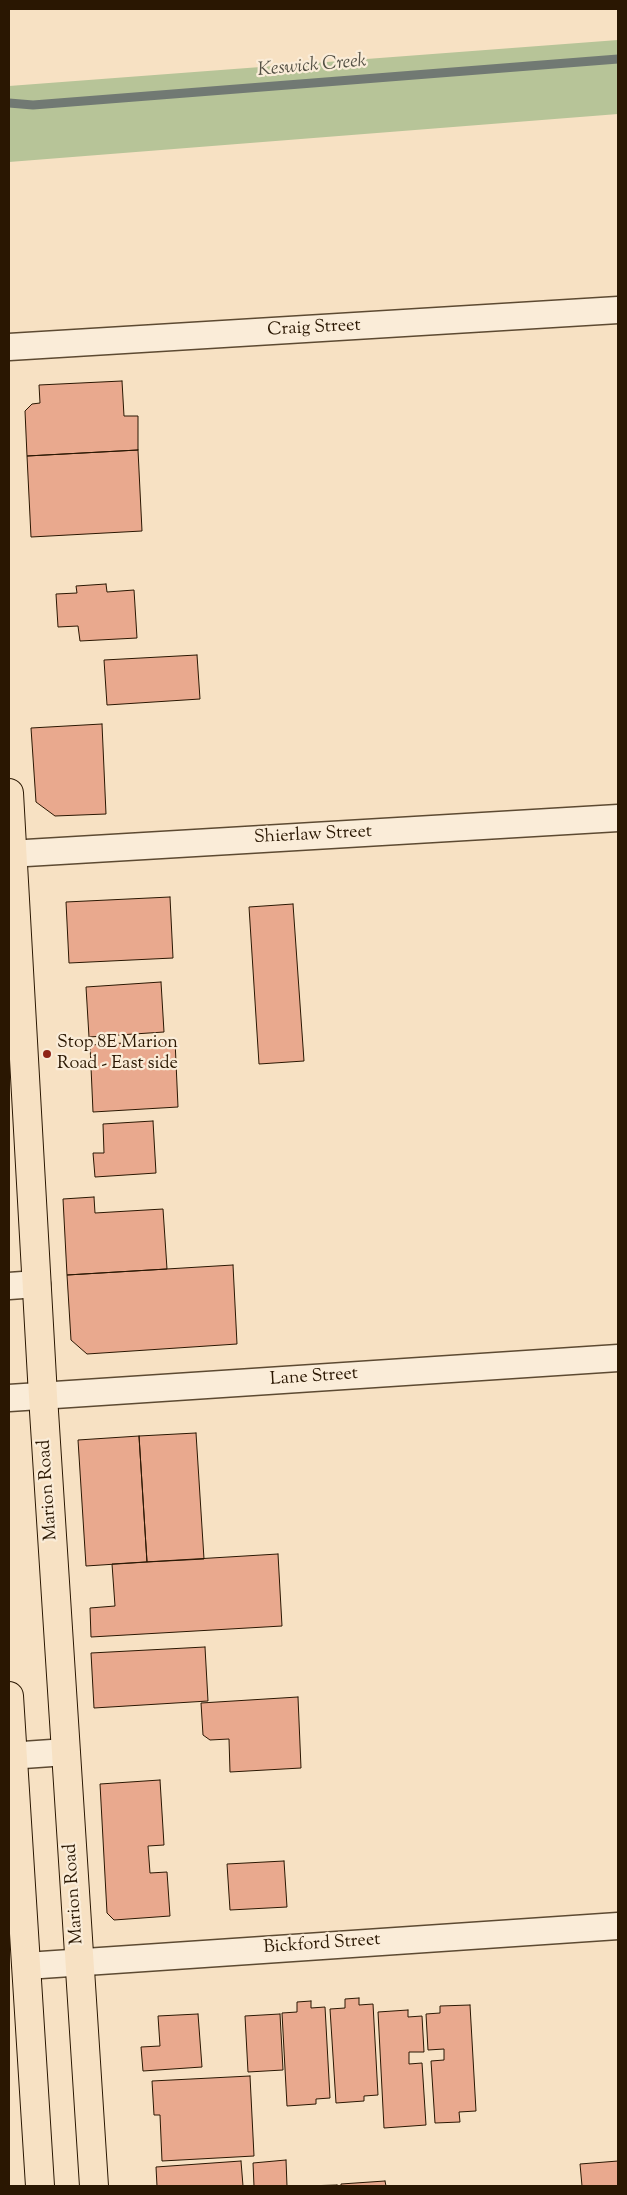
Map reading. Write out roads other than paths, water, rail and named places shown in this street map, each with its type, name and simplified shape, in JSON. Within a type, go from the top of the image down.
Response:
[{"type":"main road","name":"Marion Road","points":[[9,793],[10,854],[43,1396],[94,2186]]},
{"type":"main road","points":[[9,1696],[11,1755],[40,2186]]},
{"type":"street","name":"Craig Street","points":[[9,347],[618,310]]},
{"type":"street","name":"Shierlaw Street","points":[[10,854],[618,818]]},
{"type":"street","points":[[9,1286],[37,1284]]},
{"type":"street","name":"Lane Street","points":[[9,1398],[618,1358]]},
{"type":"street","points":[[11,1755],[66,1752]]},
{"type":"street","name":"Bickford Street","points":[[26,1966],[618,1926]]},
{"type":"waterway","name":"Keswick Creek","points":[[9,103],[33,105],[618,59]]},
{"type":"place","name":"Stop 8E Marion Road - East side","points":[[47,1054]]}]
